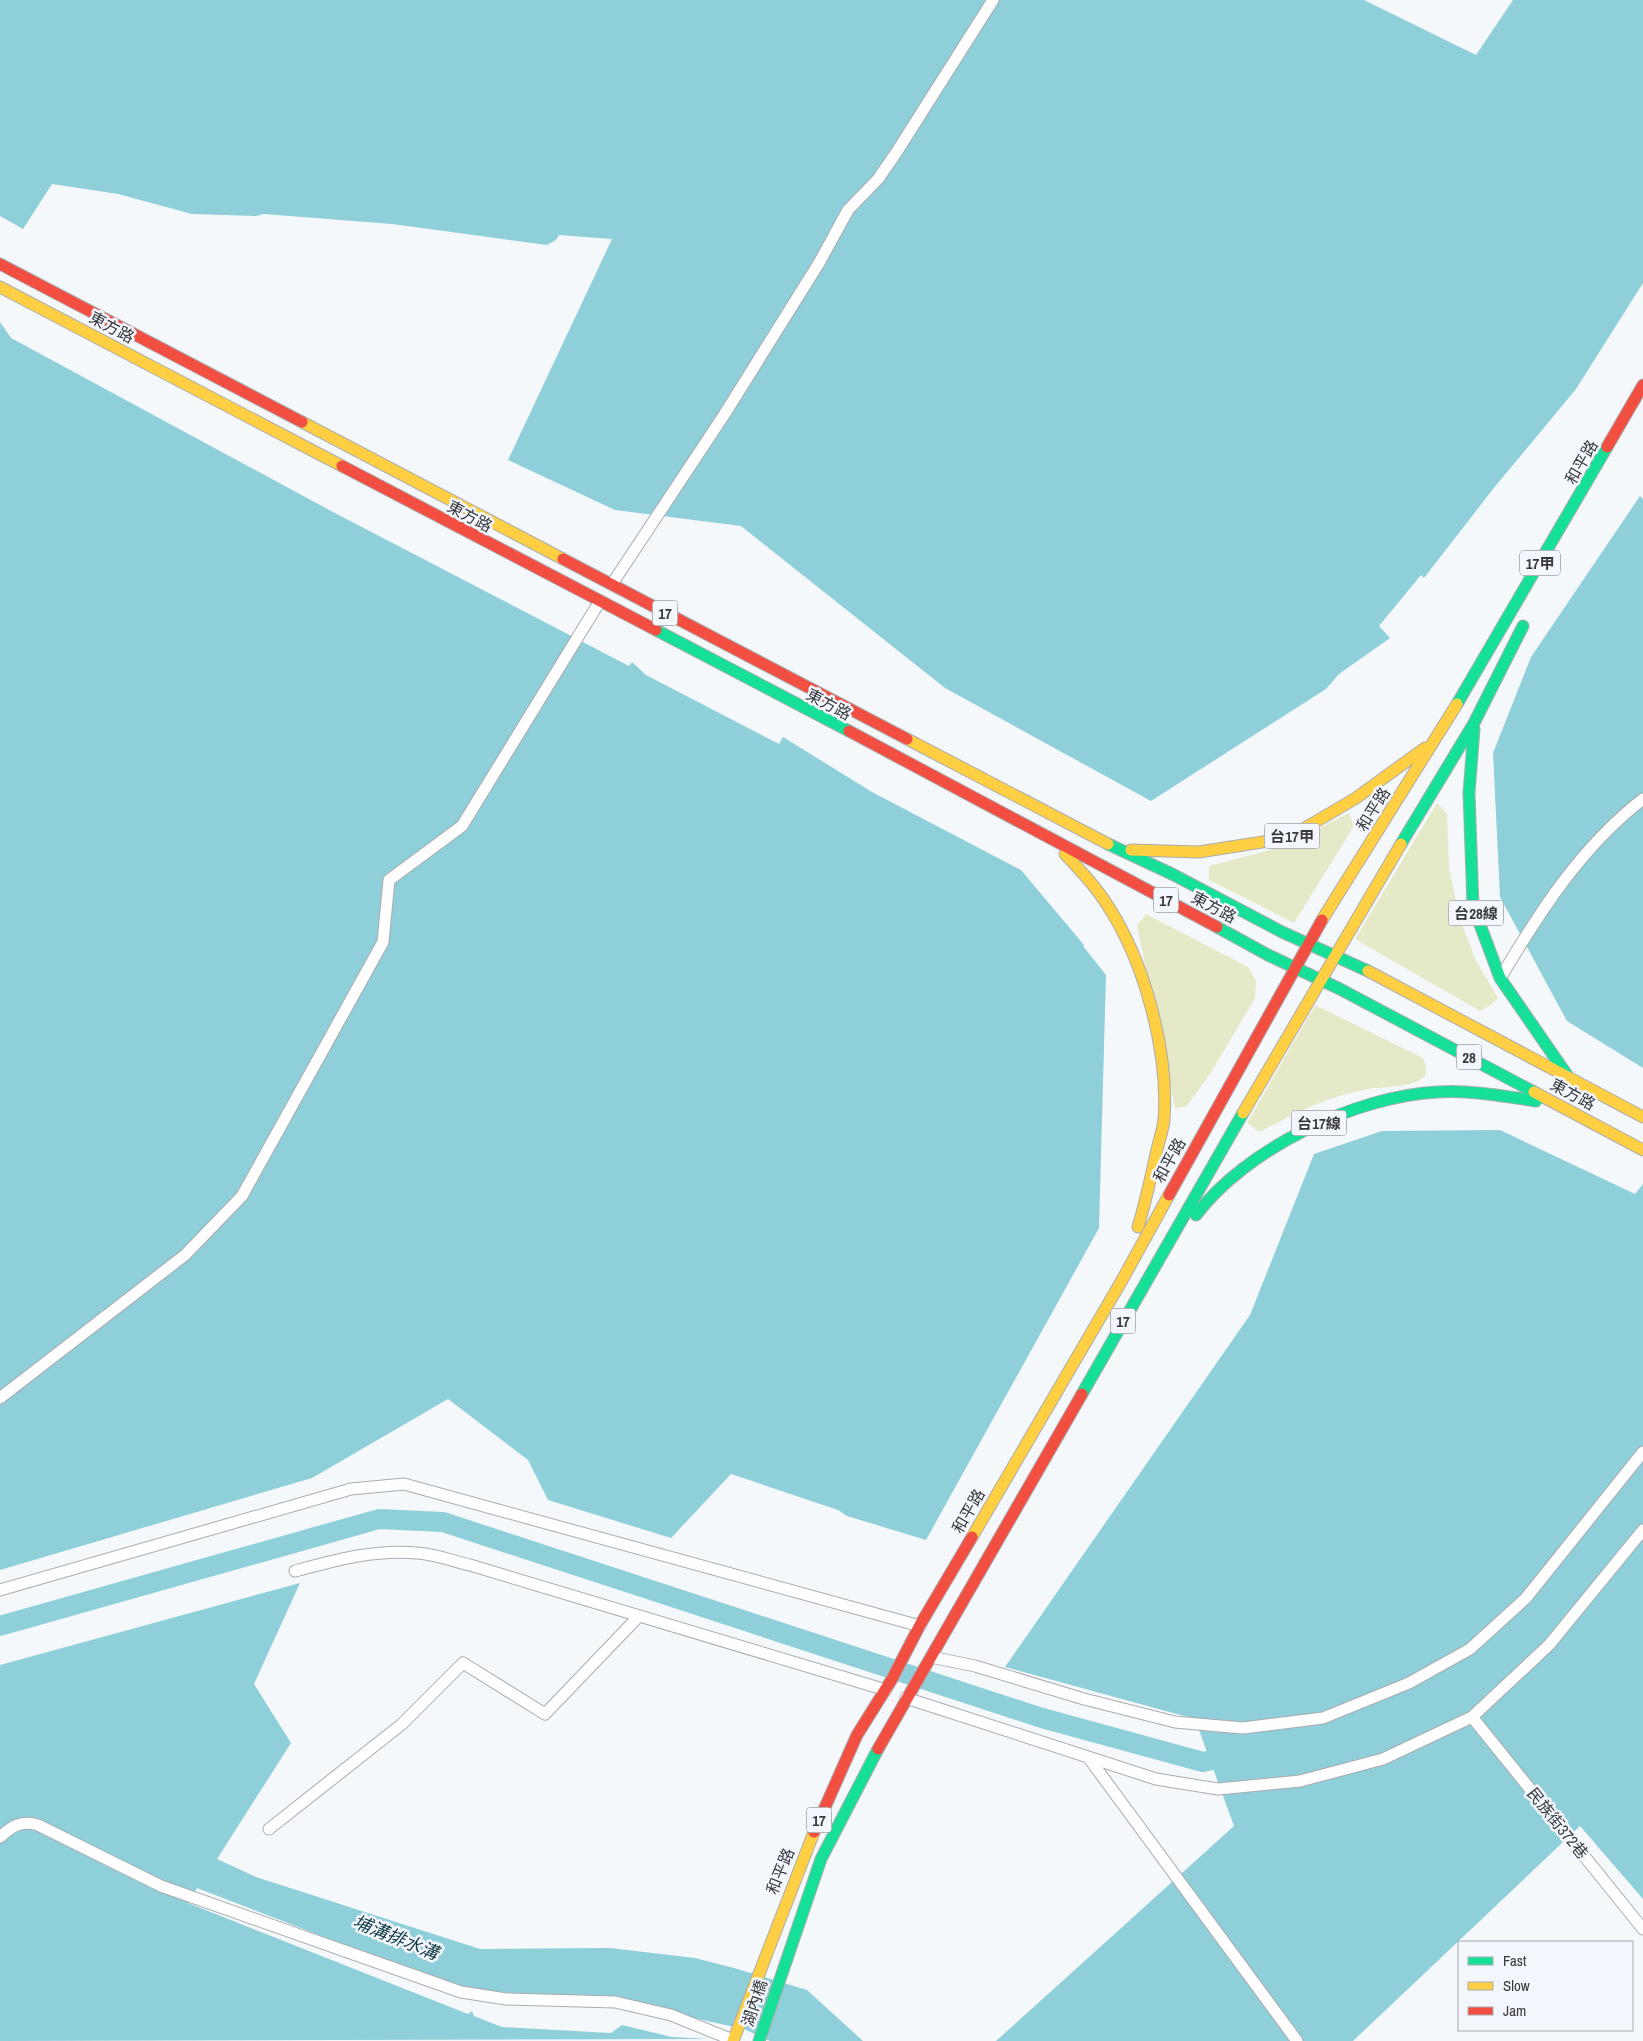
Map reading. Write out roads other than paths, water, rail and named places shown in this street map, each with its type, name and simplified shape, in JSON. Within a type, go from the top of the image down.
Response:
[{"type":"main road","name":"東方路","points":[[0,264],[1120,850],[1308,943],[1355,964],[1643,1117]]},
{"type":"main road","name":"東方路","points":[[0,287],[1643,1150]]},
{"type":"main road","name":"和平路","points":[[759,1968],[804,1854],[857,1735],[886,1690],[920,1625],[1121,1282],[1308,943],[1436,740],[1643,386]]},
{"type":"main road","name":"和平路","points":[[780,1974],[821,1859],[881,1742],[930,1660],[1139,1292],[1334,955],[1474,723],[1529,614]]},
{"type":"main road","name":"台28線","points":[[1474,723],[1469,793],[1473,906],[1500,978],[1570,1079]]},
{"type":"main road","name":"台17甲","points":[[1120,850],[1199,852],[1288,838],[1356,798],[1436,740]]},
{"type":"main road","points":[[1037,830],[1079,867],[1104,897],[1121,926],[1150,1006],[1160,1050],[1164,1118],[1147,1199],[1121,1282]]},
{"type":"main road","name":"台17線","points":[[1139,1292],[1209,1198],[1277,1144],[1353,1108],[1390,1099],[1436,1092],[1480,1092],[1565,1108]]},
{"type":"main road","name":"湖內橋","points":[[734,2037],[759,1968]]},
{"type":"main road","name":"湖內橋","points":[[759,2041],[780,1974]]},
{"type":"lane","points":[[0,1398],[185,1255],[242,1196],[383,942],[389,880],[462,826],[599,602],[729,407],[819,263],[848,210],[878,179],[896,153],[993,0]]},
{"type":"lane","points":[[1500,978],[1532,926],[1578,862],[1621,816],[1643,799]]},
{"type":"lane","points":[[0,1590],[351,1489],[404,1484],[920,1625],[930,1660],[975,1666],[1084,1700],[1175,1722],[1243,1728],[1323,1718],[1409,1683],[1470,1648],[1526,1598],[1643,1452]]},
{"type":"lane","points":[[295,1570],[352,1556],[378,1552],[418,1553],[470,1565],[886,1690],[909,1695],[1156,1779],[1218,1789],[1300,1781],[1383,1759],[1472,1718],[1549,1645],[1643,1530]]},
{"type":"lane","points":[[268,1829],[402,1724],[462,1663],[545,1714],[639,1616]]},
{"type":"lane","name":"民族街372巷","points":[[1472,1718],[1643,1929]]},
{"type":"lane","points":[[1088,1757],[1297,2041]]},
{"type":"lane","points":[[0,1837],[19,1824],[30,1823],[38,1825],[161,1886],[461,1992],[506,1999],[615,2002],[670,2015],[734,2037]]},
{"type":"water","points":[[0,0],[1364,0],[1476,55],[1513,0],[1643,0],[1643,283],[1576,389],[1493,489],[1424,578],[1421,575],[1379,626],[1390,638],[1339,674],[1326,689],[1151,801],[945,688],[741,526],[615,510],[508,460],[612,239],[559,235],[556,240],[547,245],[392,224],[264,214],[256,216],[192,214],[118,194],[52,184],[23,229],[0,216]]},
{"type":"water","points":[[0,322],[11,338],[331,511],[629,666],[632,662],[646,675],[779,744],[783,737],[872,792],[1021,870],[1084,945],[1106,975],[1099,1228],[926,1540],[847,1516],[838,1510],[731,1474],[671,1538],[548,1500],[528,1460],[448,1399],[312,1478],[0,1570]]},
{"type":"water","points":[[1640,496],[1643,499],[1643,1068],[1567,1021],[1500,897],[1493,753],[1531,657]]},
{"type":"water","points":[[1500,1130],[1635,1194],[1643,1184],[1643,1899],[1580,1826],[1353,2041],[996,2041],[1234,1826],[1195,1719],[1005,1667],[1250,1315],[1314,1154],[1382,1131]]},
{"type":"water","name":"埔溝排水溝","points":[[300,1583],[254,1684],[291,1743],[217,1859],[256,1877],[480,1949],[610,1948],[695,1958],[734,1968],[807,1990],[863,2041],[770,2041],[744,2029],[619,2002],[517,1993],[476,1992],[444,1983],[197,1888],[188,1903],[468,2014],[472,2011],[474,2016],[502,2027],[611,2033],[622,2025],[672,2037],[710,2039],[0,2041],[0,1665]]},
{"type":"waterway","points":[[0,1626],[379,1519],[443,1522],[1042,1718],[1203,1762],[1236,1755]]}]
